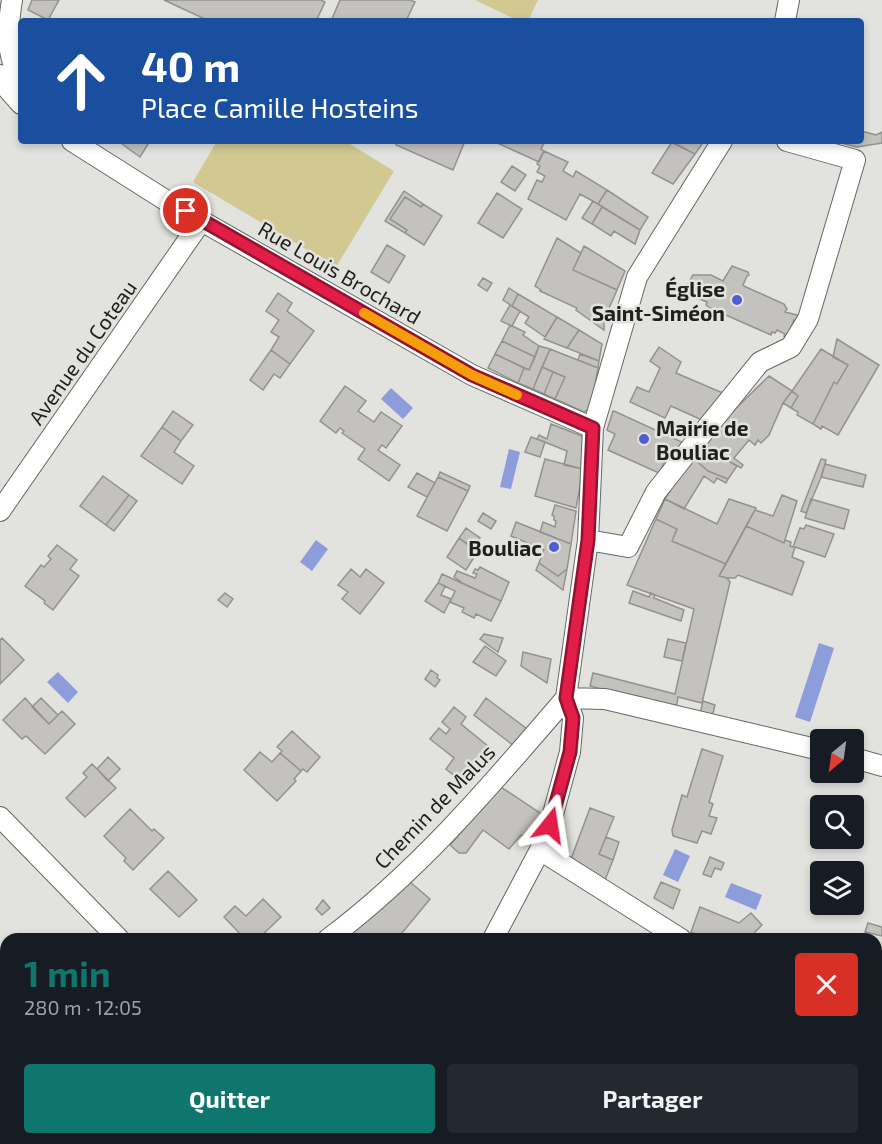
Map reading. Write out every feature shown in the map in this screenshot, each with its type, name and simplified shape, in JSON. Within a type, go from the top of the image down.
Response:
[{"type":"street","points":[[12,0],[8,49],[18,76]]},
{"type":"street","points":[[785,18],[789,0]]},
{"type":"street","points":[[0,75],[18,102]]},
{"type":"street","points":[[0,97],[18,105]]},
{"type":"street","name":"Rue Louis Brochard","points":[[77,144],[170,202],[472,375],[593,428]]},
{"type":"street","points":[[496,933],[540,850],[550,825],[570,752],[573,718],[566,698],[588,540],[593,428],[637,277],[720,144]]},
{"type":"street","points":[[588,540],[628,547],[656,492],[760,362],[791,347],[808,319],[855,160],[798,144]]},
{"type":"street","name":"Avenue du Coteau","points":[[0,511],[202,220]]},
{"type":"street","points":[[566,698],[605,699],[810,748]]},
{"type":"street","name":"Chemin de Malus","points":[[335,933],[379,896],[474,806],[566,698]]},
{"type":"street","points":[[864,761],[882,766]]},
{"type":"street","points":[[0,817],[113,933]]},
{"type":"street","points":[[540,850],[671,933]]},
{"type":"shaded area","points":[[475,0],[538,0],[529,18],[513,18]]},
{"type":"shaded area","points":[[215,144],[350,144],[394,171],[336,267],[193,182]]},
{"type":"water","points":[[391,388],[413,408],[403,419],[381,399]]},
{"type":"water","points":[[509,449],[520,452],[511,489],[500,487]]},
{"type":"water","points":[[316,540],[328,549],[312,571],[300,562]]},
{"type":"water","points":[[819,643],[834,648],[810,722],[795,717]]},
{"type":"water","points":[[58,672],[78,692],[68,703],[47,682]]},
{"type":"water","points":[[675,849],[690,856],[678,882],[663,875]]},
{"type":"water","points":[[731,883],[762,895],[756,910],[725,897]]},
{"type":"building","points":[[32,0],[59,0],[49,18],[44,18],[28,10]]},
{"type":"building","points":[[164,0],[321,0],[325,2],[317,18],[203,18]]},
{"type":"building","points":[[340,0],[410,0],[415,2],[407,18],[332,18]]},
{"type":"building","points":[[864,132],[876,135],[882,132],[882,143],[857,147],[845,144],[864,144]]},
{"type":"building","points":[[122,144],[148,144],[140,157]]},
{"type":"building","points":[[396,144],[464,144],[453,170]]},
{"type":"building","points":[[500,144],[544,144],[541,149],[544,151],[539,162]]},
{"type":"building","points":[[671,144],[676,144],[695,154],[673,184],[652,173]]},
{"type":"building","points":[[675,144],[702,144],[695,154]]},
{"type":"building","points":[[544,151],[568,162],[563,171],[573,177],[576,171],[607,190],[598,204],[580,194],[566,220],[528,199],[537,180],[542,182],[545,176],[537,172],[540,166],[537,164]]},
{"type":"building","points":[[512,166],[526,175],[515,191],[501,182]]},
{"type":"building","points":[[607,190],[648,217],[640,230],[598,204]]},
{"type":"building","points":[[404,191],[423,204],[421,207],[405,197],[390,219],[407,230],[405,233],[385,221]]},
{"type":"building","points":[[497,193],[522,209],[503,238],[478,223]]},
{"type":"building","points":[[405,197],[421,207],[423,204],[442,216],[424,245],[405,233],[407,230],[390,219]]},
{"type":"building","points":[[593,201],[602,207],[592,224],[582,218]]},
{"type":"building","points":[[602,207],[640,230],[635,244],[614,231],[611,236],[592,224]]},
{"type":"building","points":[[557,238],[581,253],[573,270],[617,290],[604,320],[604,330],[576,310],[577,308],[540,291],[535,286]]},
{"type":"building","points":[[387,245],[405,256],[389,283],[371,272]]},
{"type":"building","points":[[584,246],[625,271],[617,290],[573,270]]},
{"type":"building","name":"Église Saint-Siméon","points":[[732,266],[748,272],[749,275],[743,285],[784,304],[787,309],[785,312],[797,315],[797,321],[794,320],[787,337],[777,330],[771,335],[710,308],[706,305],[707,302],[690,292],[688,284],[693,275],[711,275],[723,281]]},
{"type":"building","points":[[483,278],[492,283],[487,291],[478,285]]},
{"type":"building","points":[[509,288],[518,294],[512,306],[503,300]]},
{"type":"building","points":[[278,293],[292,303],[287,311],[314,331],[290,364],[271,350],[279,337],[271,332],[279,320],[266,311]]},
{"type":"building","points":[[518,294],[557,317],[545,337],[525,323],[529,317],[512,306]]},
{"type":"building","points":[[510,305],[520,311],[512,326],[501,321]]},
{"type":"building","points":[[557,317],[579,330],[567,348],[544,339]]},
{"type":"building","points":[[510,325],[525,332],[523,335],[539,346],[535,357],[502,341]]},
{"type":"building","points":[[579,330],[602,344],[599,361],[567,348]]},
{"type":"building","points":[[837,339],[879,365],[838,435],[813,424],[834,382],[837,384],[848,365],[833,357]]},
{"type":"building","points":[[502,341],[535,357],[529,370],[495,354]]},
{"type":"building","points":[[539,346],[550,349],[533,389],[518,383],[524,368],[529,370]]},
{"type":"building","points":[[659,347],[681,362],[676,373],[723,393],[702,420],[671,406],[665,418],[630,402],[637,387],[649,392],[660,368],[650,361]]},
{"type":"building","points":[[550,349],[598,368],[591,408],[584,412],[555,399],[565,377],[542,367]]},
{"type":"building","points":[[821,349],[848,365],[837,384],[834,382],[813,424],[797,415],[798,412],[791,408],[798,396],[792,391]]},
{"type":"building","points":[[271,350],[290,364],[280,378],[274,374],[263,390],[250,380]]},
{"type":"building","points":[[495,354],[524,368],[518,383],[488,368]]},
{"type":"building","points":[[580,354],[599,361],[598,368],[578,360]]},
{"type":"building","points":[[542,367],[553,372],[544,394],[533,389]]},
{"type":"building","points":[[553,372],[565,377],[555,399],[544,394]]},
{"type":"building","points":[[769,376],[792,391],[783,403],[769,435],[761,443],[758,440],[755,445],[749,440],[734,458],[743,465],[741,468],[705,444],[729,415]]},
{"type":"building","points":[[345,386],[366,401],[358,411],[374,422],[381,412],[402,426],[386,448],[382,445],[378,450],[400,465],[389,481],[358,459],[365,449],[342,433],[344,431],[340,428],[336,433],[320,421]]},
{"type":"building","points":[[792,391],[798,396],[791,408],[783,403]]},
{"type":"building","points":[[173,411],[193,425],[181,441],[162,427]]},
{"type":"building","name":"Mairie de Bouliac","points":[[613,411],[686,444],[674,461],[667,457],[659,473],[608,450],[615,434],[607,430]]},
{"type":"building","points":[[551,424],[587,438],[583,469],[564,465],[567,451],[537,439],[539,435],[547,439]]},
{"type":"building","points":[[162,427],[181,441],[174,452],[194,466],[182,484],[141,456]]},
{"type":"building","points":[[531,437],[545,442],[540,457],[525,452]]},
{"type":"building","points":[[705,444],[737,466],[728,479],[708,471],[693,458]]},
{"type":"building","points":[[693,458],[708,471],[728,479],[726,483],[717,478],[714,483],[704,476],[684,509],[665,499]]},
{"type":"building","points":[[545,459],[583,469],[576,508],[535,496]]},
{"type":"building","points":[[821,459],[826,460],[822,475],[806,513],[801,511]]},
{"type":"building","points":[[825,464],[866,475],[863,487],[821,477]]},
{"type":"building","points":[[440,472],[470,486],[468,491],[438,477]]},
{"type":"building","points":[[417,473],[435,483],[427,497],[408,487]]},
{"type":"building","points":[[103,476],[129,495],[106,525],[80,506]]},
{"type":"building","points":[[438,477],[468,491],[447,531],[417,516]]},
{"type":"building","points":[[129,495],[137,501],[114,531],[106,525]]},
{"type":"building","points":[[782,495],[797,501],[784,543],[746,526],[755,510],[773,516]]},
{"type":"building","points":[[665,499],[717,524],[729,499],[756,508],[726,564],[672,541],[677,529],[656,519]]},
{"type":"building","points":[[811,499],[849,510],[844,529],[805,518]]},
{"type":"building","points":[[555,505],[576,511],[571,544],[540,532],[543,522],[555,527],[556,521],[552,515]]},
{"type":"building","points":[[483,513],[496,521],[491,529],[478,521]]},
{"type":"building","points":[[656,519],[677,529],[672,541],[726,564],[719,576],[727,578],[730,582],[702,703],[678,697],[676,709],[590,686],[593,673],[675,694],[694,609],[627,585]]},
{"type":"building","name":"Bouliac","points":[[516,522],[571,544],[567,569],[558,576],[539,563],[544,550],[511,536]]},
{"type":"building","points":[[806,525],[834,534],[825,557],[795,547],[792,557],[804,562],[792,595],[738,575],[735,578],[719,576],[746,526],[784,543],[785,540],[791,542],[790,546],[793,547],[800,528],[804,529]]},
{"type":"building","points":[[466,528],[480,538],[472,548],[459,538]]},
{"type":"building","points":[[459,538],[478,551],[466,570],[447,557]]},
{"type":"building","points":[[57,545],[77,560],[70,569],[79,576],[53,610],[25,586],[41,565],[44,567],[51,559],[48,556]]},
{"type":"building","points":[[539,563],[558,576],[567,569],[563,590],[536,570]]},
{"type":"building","points":[[480,567],[509,582],[501,601],[454,577],[457,571],[475,578],[477,574],[473,573]]},
{"type":"building","points":[[351,569],[360,577],[366,569],[384,583],[360,614],[342,599],[348,592],[338,585]]},
{"type":"building","points":[[442,574],[501,601],[491,621],[476,614],[474,618],[462,612],[464,608],[450,602],[455,591],[438,583]]},
{"type":"building","points":[[438,583],[445,586],[441,595],[451,599],[444,613],[425,601]]},
{"type":"building","points":[[633,591],[649,597],[651,593],[655,595],[654,598],[684,610],[681,621],[629,603]]},
{"type":"building","points":[[225,593],[233,599],[227,607],[218,600]]},
{"type":"building","points":[[484,634],[503,638],[498,652],[480,639]]},
{"type":"building","points":[[2,638],[24,660],[0,684],[0,640]]},
{"type":"building","points":[[668,639],[686,643],[682,661],[664,657]]},
{"type":"building","points":[[485,646],[506,661],[496,676],[473,662]]},
{"type":"building","points":[[523,652],[551,659],[547,683],[521,666]]},
{"type":"building","points":[[431,670],[438,675],[437,678],[440,680],[435,687],[425,679]]},
{"type":"building","points":[[25,698],[49,724],[62,711],[75,724],[45,754],[26,736],[22,739],[3,720]]},
{"type":"building","points":[[41,698],[58,715],[49,724],[32,707]]},
{"type":"building","points":[[486,698],[527,729],[514,746],[474,715]]},
{"type":"building","points":[[703,701],[715,705],[712,718],[700,714]]},
{"type":"building","points":[[454,707],[466,717],[461,724],[488,746],[461,781],[446,769],[454,758],[430,739],[439,728],[446,734],[450,729],[442,722]]},
{"type":"building","points":[[292,731],[320,757],[307,772],[303,769],[301,771],[280,753],[282,751],[277,747]]},
{"type":"building","points":[[702,749],[723,756],[709,802],[713,804],[709,816],[717,818],[711,834],[702,831],[697,843],[673,836],[672,830],[682,795],[687,797]]},
{"type":"building","points":[[260,752],[272,762],[280,753],[301,771],[294,779],[296,781],[277,801],[244,770]]},
{"type":"building","points":[[108,757],[120,769],[108,781],[97,769]]},
{"type":"building","points":[[92,764],[116,788],[85,817],[66,798],[87,777],[83,773]]},
{"type":"building","points":[[501,787],[546,817],[534,844],[521,835],[509,849],[483,830],[466,853],[459,853],[450,845]]},
{"type":"building","points":[[590,808],[614,817],[599,854],[613,860],[605,880],[571,859]]},
{"type":"building","points":[[130,809],[152,831],[154,829],[164,838],[133,870],[124,861],[126,858],[104,836]]},
{"type":"building","points":[[606,837],[619,842],[613,860],[599,854]]},
{"type":"building","points":[[710,857],[724,863],[721,870],[715,868],[711,877],[703,874]]},
{"type":"building","points":[[168,871],[197,900],[179,917],[150,889]]},
{"type":"building","points":[[410,882],[430,899],[402,933],[352,933]]},
{"type":"building","points":[[661,882],[680,890],[673,909],[654,898]]},
{"type":"building","points":[[263,899],[281,917],[264,933],[239,933],[224,917],[235,906],[246,916]]},
{"type":"building","points":[[323,900],[330,908],[322,915],[316,909]]},
{"type":"building","points":[[700,907],[739,923],[751,913],[762,925],[755,933],[691,932]]},
{"type":"building","points":[[868,923],[882,927],[882,933],[865,932]]},
{"type":"slow traffic","points":[[364,313],[472,375],[517,395]]},
{"type":"place","name":"Église Saint-Siméon","points":[[737,300]]},
{"type":"place","name":"Mairie de Bouliac","points":[[644,439]]},
{"type":"place","name":"Bouliac","points":[[554,547]]},
{"type":"route","points":[[186,211],[472,375],[593,428],[588,540],[566,698],[573,718],[570,752],[550,825]]}]
